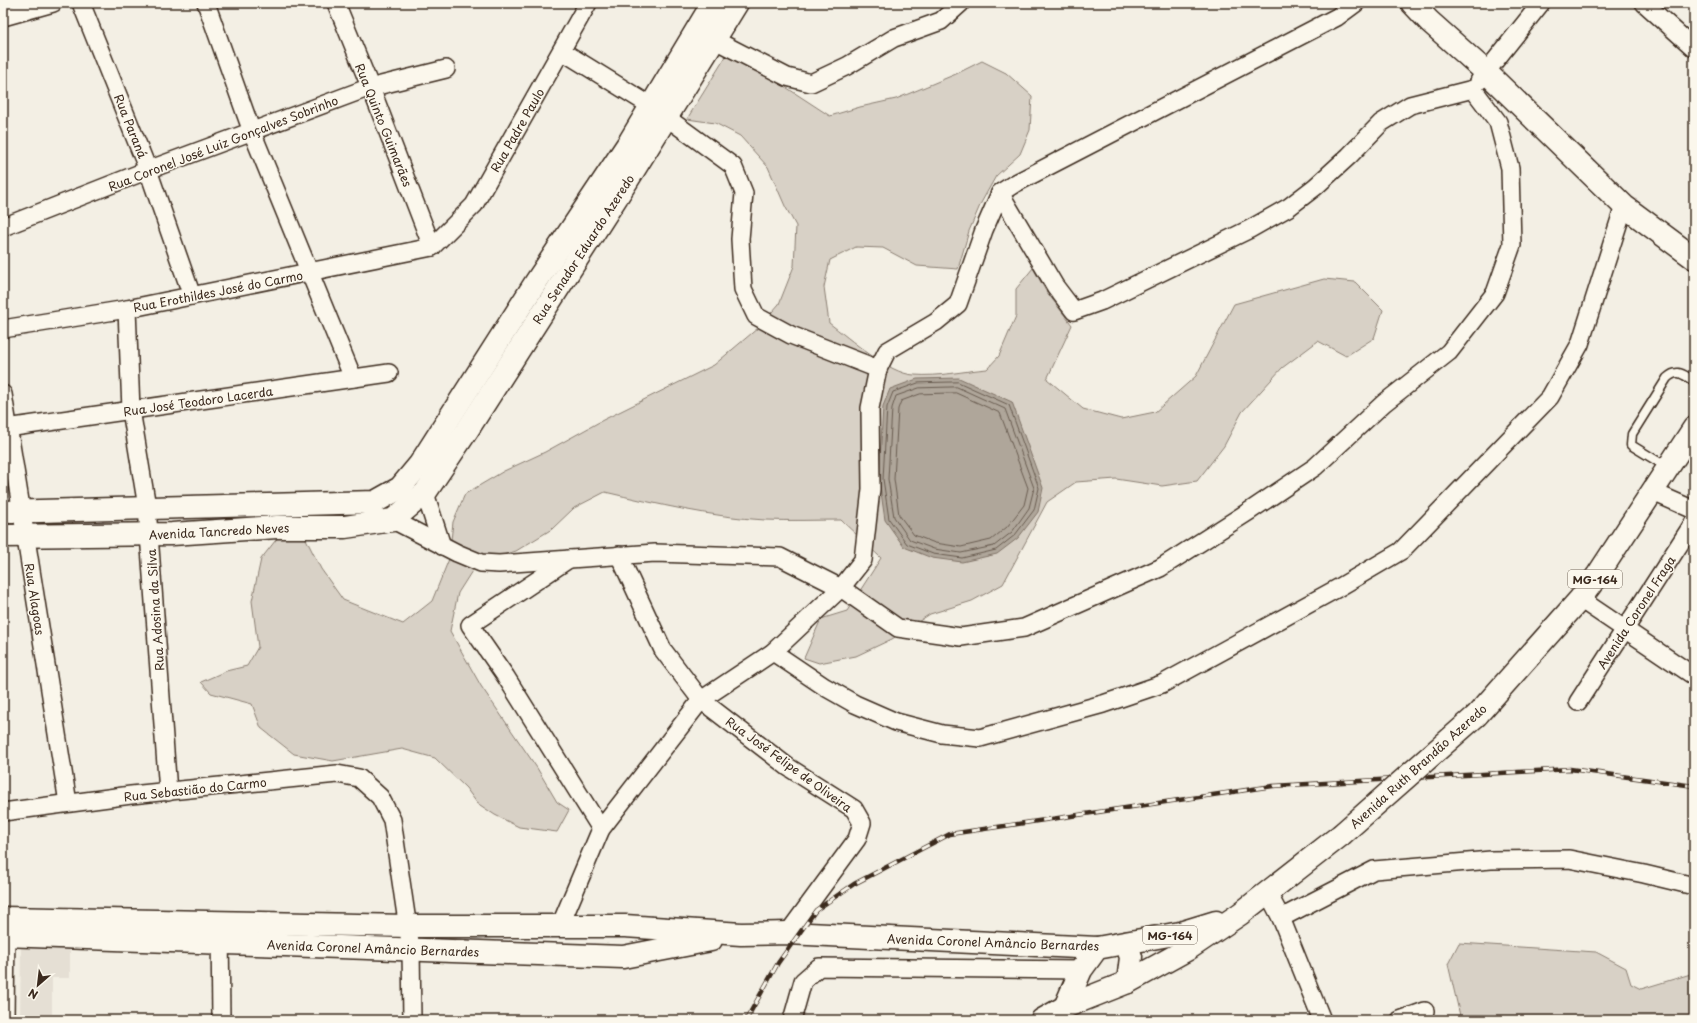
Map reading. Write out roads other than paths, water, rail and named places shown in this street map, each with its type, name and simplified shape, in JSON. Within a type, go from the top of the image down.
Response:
[{"type":"street","points":[[3,17],[53,3]]},
{"type":"street","name":"Rua Paraná","points":[[81,3],[148,170],[192,296]]},
{"type":"street","points":[[206,3],[252,132],[353,378]]},
{"type":"street","name":"Rua Quinto Guimarães","points":[[336,3],[432,247]]},
{"type":"street","name":"Rua Padre Paulo","points":[[432,247],[474,205],[588,3]]},
{"type":"street","name":"Rua Senador Eduardo Azeredo","points":[[425,493],[571,270],[659,112],[713,3]]},
{"type":"street","name":"Rua Senador Eduardo Azeredo","points":[[420,464],[536,282],[630,141],[659,112],[714,40],[737,3]]},
{"type":"street","points":[[714,40],[787,77],[811,83],[847,66],[894,38],[941,21],[961,3]]},
{"type":"street","points":[[560,926],[601,830],[701,700],[773,652],[841,588],[863,560],[871,489],[870,408],[878,369],[886,351],[936,322],[958,304],[984,230],[1000,193],[1021,180],[1337,17],[1356,3]]},
{"type":"street","points":[[1412,3],[1429,21],[1486,72],[1624,206],[1694,258]]},
{"type":"street","points":[[1000,193],[1055,286],[1074,311],[1109,297],[1250,229],[1290,207],[1315,187],[1381,123],[1410,105],[1473,89],[1541,3]]},
{"type":"street","points":[[1644,3],[1694,48]]},
{"type":"street","points":[[562,51],[659,112],[733,166],[744,193],[740,239],[743,290],[756,316],[791,336],[878,369]]},
{"type":"street","name":"Rua Coronel José Luiz Gonçalves Sobrinho","points":[[3,227],[148,170],[370,88],[446,69]]},
{"type":"street","points":[[442,546],[425,493],[393,520],[442,546],[481,563],[499,564],[656,553],[780,557],[841,588],[898,628],[961,637],[1024,628],[1160,568],[1315,467],[1384,403],[1449,352],[1495,293],[1512,245],[1510,168],[1498,122],[1473,89]]},
{"type":"street","points":[[773,652],[825,687],[855,704],[896,722],[942,734],[980,738],[1103,704],[1162,684],[1338,588],[1401,551],[1550,397],[1580,344],[1624,206]]},
{"type":"street","name":"Rua Erothildes José do Carmo","points":[[3,329],[127,309],[432,247]]},
{"type":"street","name":"Rua Adosina da Silva","points":[[127,309],[130,410],[148,507],[168,792]]},
{"type":"street","name":"Rua José Teodoro Lacerda","points":[[7,428],[389,373]]},
{"type":"street","name":"Rua Alagoas","points":[[3,394],[7,428],[12,512],[25,536],[68,804]]},
{"type":"street","name":"Avenida Ruth Brandão Azeredo","points":[[1128,982],[1188,949],[1268,893],[1341,835],[1477,715],[1580,599],[1653,492],[1694,428]]},
{"type":"street","name":"Avenida Tancredo Neves","points":[[12,512],[148,507],[375,502],[400,488],[420,464]]},
{"type":"street","points":[[1653,492],[1694,510]]},
{"type":"street","name":"Avenida Tancredo Neves","points":[[3,536],[172,534],[277,527],[346,527],[393,520]]},
{"type":"street","name":"Avenida Coronel Fraga","points":[[1578,702],[1694,522]]},
{"type":"street","name":"Rua José Felipe de Oliveira","points":[[619,555],[663,650],[701,700],[788,767],[854,809],[862,823],[857,839],[788,933]]},
{"type":"street","points":[[569,559],[470,625],[506,677],[601,830]]},
{"type":"street","points":[[1580,599],[1694,676]]},
{"type":"street","name":"Rua Sebastião do Carmo","points":[[3,812],[168,792],[337,774],[359,778],[380,797],[392,820],[407,926]]},
{"type":"street","points":[[1281,918],[1374,870],[1483,861],[1569,859],[1694,886]]},
{"type":"street","points":[[1268,893],[1281,918],[1322,1020]]},
{"type":"street","name":"Avenida Coronel Amâncio Bernardes","points":[[5,926],[220,922],[407,926],[625,926],[741,934],[788,933],[1021,946],[1097,948],[1180,933],[1240,914]]},
{"type":"street","points":[[220,922],[221,1020]]},
{"type":"street","points":[[5,926],[5,1020]]},
{"type":"street","name":"Avenida Coronel Amâncio Bernardes","points":[[5,926],[221,944],[623,957],[741,934]]},
{"type":"street","points":[[407,926],[411,949],[412,1020]]},
{"type":"street","points":[[1126,943],[1131,957],[1128,982]]},
{"type":"street","points":[[1065,1007],[1081,970],[1097,948]]},
{"type":"street","name":"Avenida Coronel Amâncio Bernardes","points":[[792,1020],[803,981],[819,967],[1081,970]]},
{"type":"street","name":"MG-164","points":[[1042,1020],[1065,1007],[1128,982]]},
{"type":"street","points":[[1400,1020],[1425,1011]]},
{"type":"lane","points":[[1668,468],[1631,445],[1630,439],[1667,378],[1673,373],[1681,373],[1694,381]]},
{"type":"water","points":[[959,378],[1012,402],[1043,488],[1038,512],[1018,538],[997,554],[962,562],[932,558],[904,547],[885,520],[879,479],[883,406],[890,389],[917,379]]},
{"type":"railway","points":[[746,1020],[778,963],[816,910],[854,884],[950,834],[1273,786],[1570,769],[1694,786]]}]
